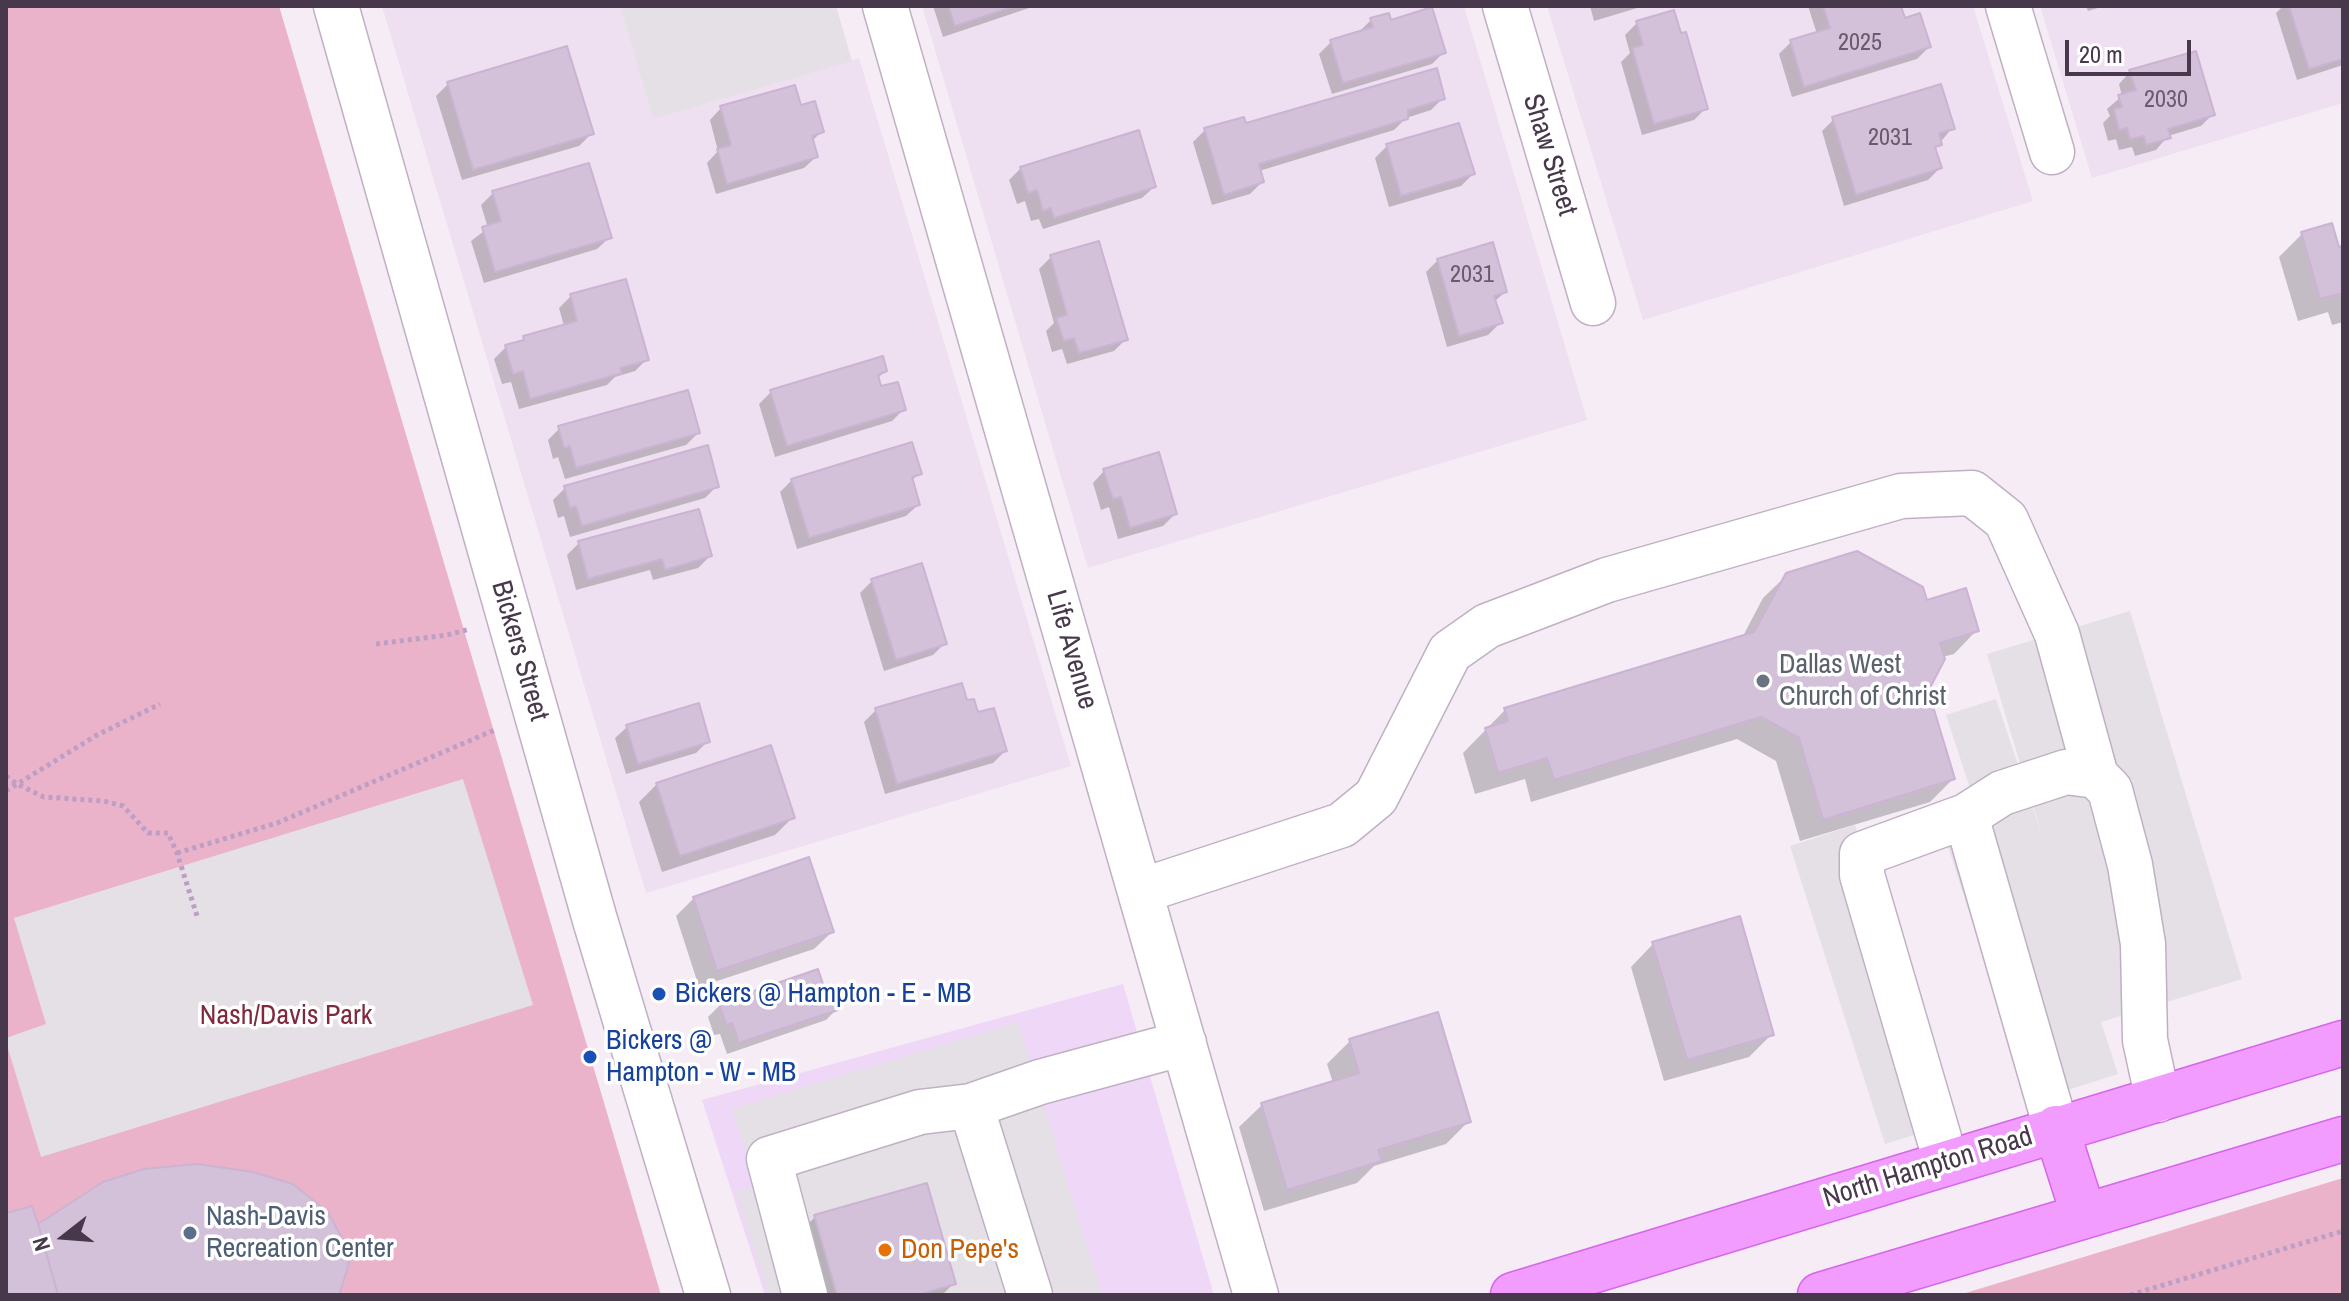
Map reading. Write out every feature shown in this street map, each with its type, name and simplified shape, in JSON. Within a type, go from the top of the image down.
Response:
[{"type":"main road","name":"North Hampton Road","points":[[1513,1295],[2343,1043]]},
{"type":"main road","points":[[2056,1128],[2084,1216]]},
{"type":"main road","points":[[1820,1295],[2343,1139]]},
{"type":"street","name":"Bickers Street","points":[[336,6],[595,920],[708,1295]]},
{"type":"street","name":"Life Avenue","points":[[885,6],[1256,1295]]},
{"type":"street","name":"Shaw Street","points":[[1505,6],[1593,303]]},
{"type":"street","points":[[2008,6],[2052,152]]},
{"type":"street","points":[[1141,891],[1342,825],[1376,797],[1450,652],[1487,626],[1607,580],[1901,496],[1972,493],[2006,520],[2057,634],[2096,776],[2110,790],[2130,865],[2143,944],[2145,1040],[2158,1100]]},
{"type":"street","points":[[1946,1162],[1862,875],[1862,854],[1966,816],[2002,793],[2066,772],[2096,776]]},
{"type":"street","points":[[1966,816],[2056,1128]]},
{"type":"street","points":[[805,1295],[769,1159],[920,1112],[971,1106],[1040,1082],[1184,1043]]},
{"type":"street","points":[[971,1106],[1030,1295]]},
{"type":"path","points":[[376,644],[471,629]]},
{"type":"path","points":[[6,791],[97,735],[160,704]]},
{"type":"path","points":[[177,853],[277,823],[497,729]]},
{"type":"path","points":[[6,776],[44,797],[104,801],[123,806],[148,833],[168,833],[198,919]]},
{"type":"path","points":[[2130,1295],[2343,1231]]},
{"type":"shaded area","points":[[382,6],[620,6],[653,118],[859,58],[1071,766],[646,893]]},
{"type":"shaded area","points":[[620,6],[836,6],[852,61],[653,119]]},
{"type":"shaded area","points":[[922,6],[1464,6],[1587,420],[1088,568]]},
{"type":"shaded area","points":[[1547,6],[1973,6],[2033,201],[1643,320]]},
{"type":"shaded area","points":[[2040,6],[2343,6],[2343,103],[2092,178]]},
{"type":"shaded area","points":[[2130,611],[2242,979],[2101,1022],[2118,1074],[2030,1102],[1934,803],[1971,791],[1946,715],[1996,699],[2042,836],[1987,654]]},
{"type":"shaded area","points":[[463,779],[533,1005],[41,1157],[6,1042],[6,1038],[46,1024],[14,918]]},
{"type":"shaded area","points":[[1855,825],[1950,1124],[1885,1144],[1790,846]]},
{"type":"shaded area","points":[[1123,984],[1214,1295],[765,1295],[702,1100]]},
{"type":"shaded area","points":[[1018,1022],[1102,1295],[769,1295],[736,1192],[756,1187],[732,1109]]},
{"type":"green space","name":"Nash/Davis Park","points":[[6,6],[279,6],[661,1295],[6,1295]]},
{"type":"green space","points":[[2343,1178],[2343,1295],[1959,1295]]},
{"type":"building","points":[[948,6],[1015,6],[955,26]]},
{"type":"building","points":[[1823,6],[1901,6],[1905,18],[1920,13],[1931,47],[1804,87],[1790,40],[1830,28]]},
{"type":"building","points":[[2289,6],[2343,6],[2343,59],[2309,69]]},
{"type":"building","points":[[1432,7],[1446,53],[1343,83],[1330,40],[1373,27],[1370,18],[1389,13],[1391,20]]},
{"type":"building","points":[[1674,10],[1681,33],[1686,32],[1708,109],[1654,124],[1632,48],[1643,45],[1636,21]]},
{"type":"building","points":[[567,46],[594,134],[473,170],[447,82]]},
{"type":"building","points":[[2196,51],[2215,115],[2168,129],[2171,138],[2146,145],[2144,136],[2130,139],[2127,128],[2119,130],[2114,109],[2122,107],[2118,95],[2136,90],[2129,70]]},
{"type":"building","points":[[1437,68],[1445,99],[1408,110],[1408,119],[1259,164],[1264,182],[1224,195],[1204,128],[1244,117],[1246,123]]},
{"type":"building","points":[[1941,84],[1955,129],[1939,133],[1942,145],[1935,147],[1942,168],[1856,195],[1832,117]]},
{"type":"building","points":[[795,85],[801,105],[815,101],[824,132],[812,136],[818,157],[727,184],[717,149],[731,145],[720,106]]},
{"type":"building","points":[[1459,123],[1475,174],[1401,196],[1386,144]]},
{"type":"building","points":[[1139,130],[1156,187],[1054,218],[1051,208],[1043,211],[1037,190],[1028,193],[1020,167]]},
{"type":"building","points":[[589,163],[612,238],[495,272],[482,227],[501,221],[492,191]]},
{"type":"building","points":[[2332,223],[2339,247],[2343,246],[2343,293],[2320,299],[2301,232]]},
{"type":"building","points":[[1099,241],[1128,340],[1079,353],[1074,338],[1064,341],[1056,318],[1067,315],[1050,255]]},
{"type":"building","points":[[1493,242],[1507,292],[1494,296],[1503,323],[1459,336],[1437,259]]},
{"type":"building","points":[[626,279],[649,360],[620,368],[622,373],[530,399],[523,371],[513,374],[505,345],[524,340],[523,336],[577,321],[570,294]]},
{"type":"building","points":[[883,356],[887,371],[878,375],[881,386],[898,382],[906,410],[787,446],[770,390]]},
{"type":"building","points":[[688,390],[700,433],[576,468],[570,446],[564,448],[558,426]]},
{"type":"building","points":[[912,442],[922,474],[912,477],[920,505],[809,538],[791,479]]},
{"type":"building","points":[[708,445],[719,487],[582,526],[576,506],[570,508],[564,486]]},
{"type":"building","points":[[1159,452],[1177,514],[1130,528],[1121,497],[1113,499],[1103,469]]},
{"type":"building","points":[[699,509],[712,556],[665,570],[662,559],[588,579],[578,541]]},
{"type":"building","name":"Dallas West Church of Christ","points":[[1857,551],[1923,587],[1927,600],[1966,588],[1979,631],[1940,643],[1945,659],[1920,707],[1932,703],[1955,779],[1823,820],[1799,738],[1761,717],[1554,780],[1547,758],[1498,773],[1485,728],[1508,721],[1504,708],[1754,632],[1786,573]]},
{"type":"building","points":[[922,563],[947,644],[896,660],[871,579]]},
{"type":"building","points":[[962,683],[967,700],[974,699],[978,712],[994,708],[1007,751],[897,784],[875,708]]},
{"type":"building","points":[[699,703],[710,742],[638,764],[626,725]]},
{"type":"building","points":[[771,745],[795,818],[680,856],[656,783]]},
{"type":"building","points":[[809,857],[834,932],[717,971],[693,897]]},
{"type":"building","points":[[1740,916],[1774,1035],[1687,1060],[1652,942]]},
{"type":"building","points":[[818,969],[825,990],[834,987],[841,1009],[739,1043],[732,1023],[726,1025],[719,1003]]},
{"type":"building","points":[[1438,1012],[1471,1122],[1378,1150],[1382,1161],[1287,1190],[1261,1103],[1359,1073],[1349,1039]]},
{"type":"building","name":"Nash-Davis Recreation Center","points":[[197,1164],[253,1172],[293,1184],[328,1212],[344,1242],[349,1264],[339,1295],[58,1295],[38,1224],[103,1182],[144,1169]]},
{"type":"building","name":"Don Pepe's","points":[[927,1183],[956,1284],[917,1295],[837,1295],[814,1215]]},
{"type":"building","points":[[32,1206],[58,1295],[6,1295],[6,1213]]},
{"type":"place","name":"Dallas West Church of Christ","points":[[1763,681]]},
{"type":"place","name":"Bickers @ Hampton - E - MB","points":[[659,994]]},
{"type":"place","name":"Bickers @ Hampton - W - MB","points":[[590,1057]]},
{"type":"place","name":"Nash-Davis Recreation Center","points":[[190,1233]]},
{"type":"place","name":"Don Pepe's","points":[[885,1250]]}]
